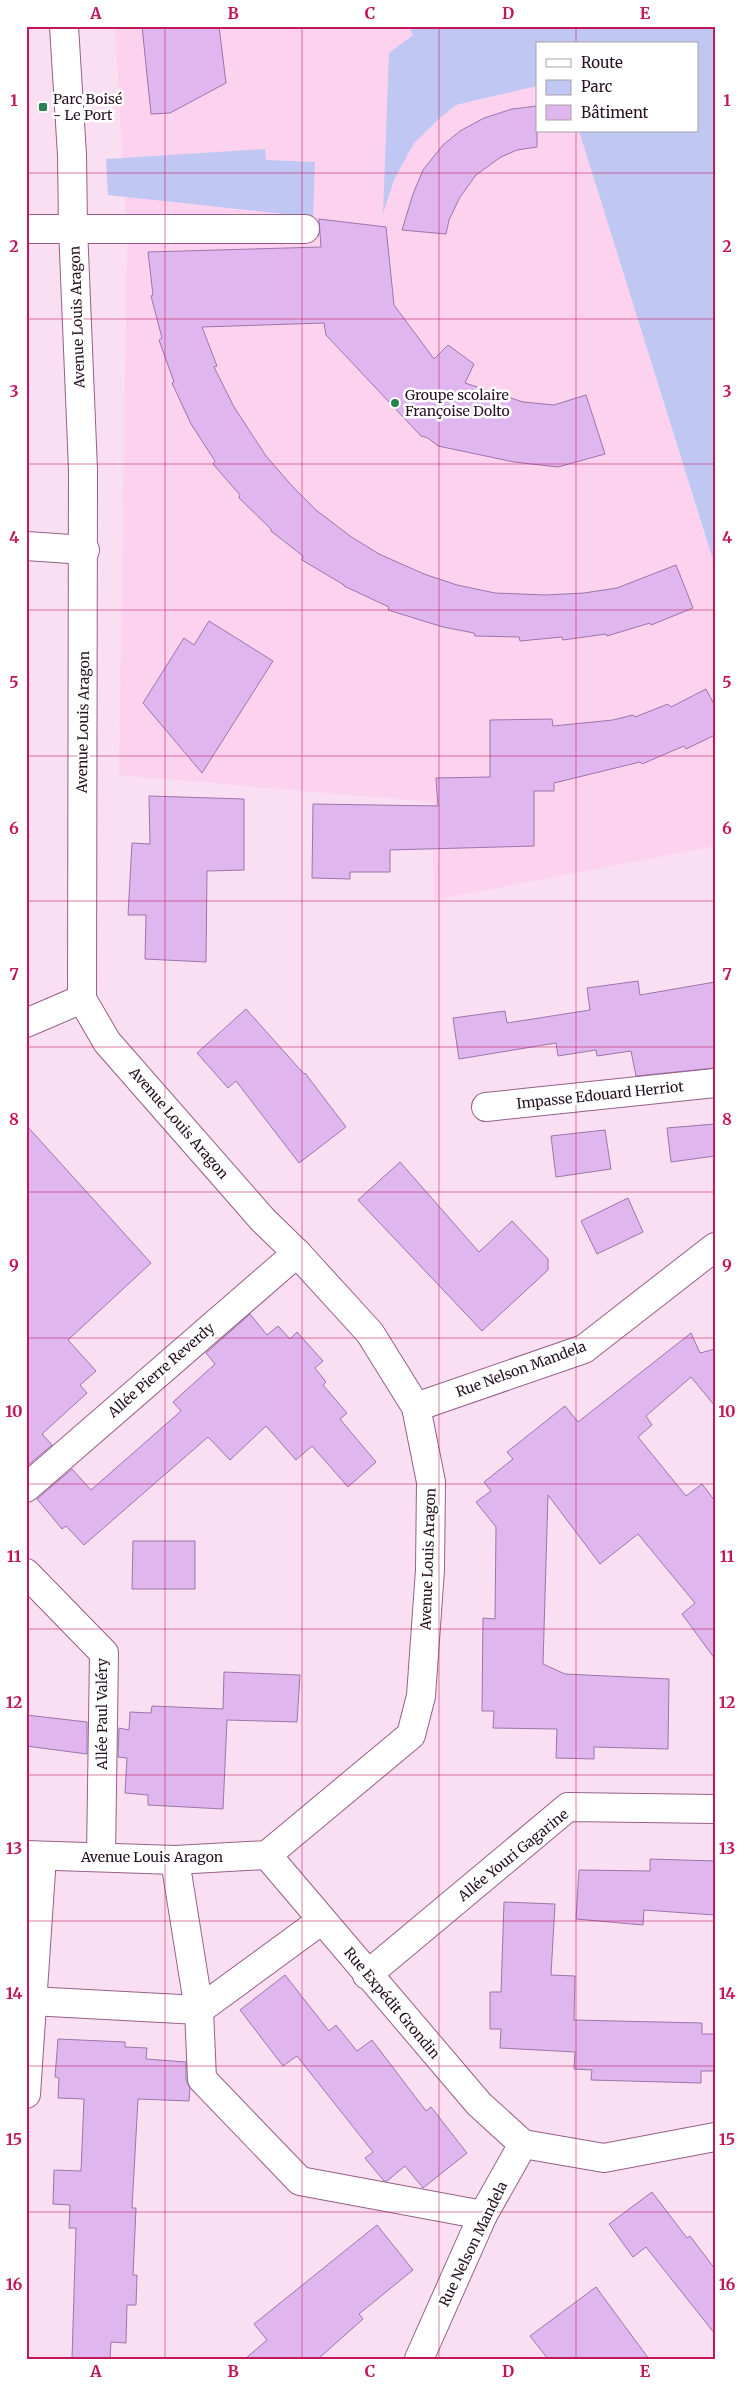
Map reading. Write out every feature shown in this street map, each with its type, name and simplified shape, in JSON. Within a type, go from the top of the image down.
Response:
[{"type":"street","name":"Avenue Louis Aragon","points":[[34,1856],[175,1860],[267,1855],[411,1735],[421,1696],[430,1570],[432,1482],[416,1407],[370,1333],[297,1253],[263,1220],[107,1042],[82,999],[85,550],[72,155],[64,26]]},
{"type":"street","points":[[26,229],[305,229]]},
{"type":"street","points":[[26,546],[85,550]]},
{"type":"street","points":[[26,1023],[82,999]]},
{"type":"street","name":"Impasse Edouard Herriot","points":[[486,1106],[715,1083]]},
{"type":"street","name":"Rue Nelson Mandela","points":[[416,1407],[584,1349],[715,1247]]},
{"type":"street","name":"Allée Pierre Reverdy","points":[[26,1488],[297,1253]]},
{"type":"street","name":"Allée Paul Valéry","points":[[26,1573],[104,1653],[101,1857]]},
{"type":"street","name":"Allée Youri Gagarine","points":[[367,1975],[568,1807],[715,1809]]},
{"type":"street","name":"Rue Expédit Grondin","points":[[267,1855],[367,1975],[479,2104],[523,2144]]},
{"type":"street","points":[[26,2094],[31,2001],[34,1856]]},
{"type":"street","points":[[175,1860],[199,2010],[202,2079],[300,2181],[483,2215]]},
{"type":"street","points":[[31,2001],[199,2010],[322,1920]]},
{"type":"street","points":[[523,2144],[604,2158],[715,2137]]},
{"type":"street","name":"Rue Nelson Mandela","points":[[419,2359],[483,2215],[523,2144]]},
{"type":"shaded area","name":"Groupe scolaire Françoise Dolto","points":[[115,26],[408,26],[456,105],[536,86],[536,132],[579,132],[715,568],[715,846],[434,900],[432,802],[119,775],[127,240]]},
{"type":"green space","points":[[408,26],[715,26],[715,560],[713,560],[579,132],[698,132],[698,42],[536,42],[536,86],[456,105],[440,118],[414,143],[394,180],[383,214],[389,53],[413,35]]},
{"type":"green space","points":[[265,149],[266,160],[315,162],[313,217],[108,195],[106,159]]},
{"type":"building","points":[[142,26],[219,26],[226,83],[170,113],[151,114]]},
{"type":"building","points":[[536,106],[537,147],[517,150],[501,157],[476,175],[460,197],[449,220],[446,234],[402,230],[413,194],[423,170],[443,145],[460,131],[484,118],[512,109]]},
{"type":"building","points":[[319,219],[386,227],[394,305],[434,359],[448,345],[474,364],[465,383],[523,402],[554,405],[586,395],[605,454],[558,467],[514,462],[438,446],[428,438],[421,436],[326,335],[324,323],[202,327],[217,366],[214,367],[234,407],[266,456],[293,487],[316,510],[350,536],[379,554],[424,574],[457,585],[495,593],[546,595],[584,593],[617,588],[676,565],[693,608],[651,625],[650,623],[607,636],[606,634],[563,640],[562,637],[520,641],[519,637],[475,636],[474,633],[443,627],[388,610],[389,607],[344,586],[302,560],[303,556],[271,531],[239,498],[240,495],[213,464],[215,461],[191,424],[172,383],[174,382],[159,340],[162,338],[151,296],[153,295],[148,252],[321,247]]},
{"type":"building","points":[[209,621],[273,661],[202,773],[143,703],[184,638],[194,645]]},
{"type":"building","points":[[706,689],[715,706],[715,735],[686,749],[684,746],[642,764],[640,762],[554,783],[554,791],[534,791],[534,846],[390,850],[390,872],[350,872],[350,879],[312,878],[313,804],[438,806],[436,778],[490,777],[490,720],[552,719],[553,726],[613,720],[633,715],[635,717],[668,704],[671,707]]},
{"type":"building","points":[[149,796],[244,799],[244,870],[207,871],[206,962],[145,959],[146,915],[128,915],[132,843],[150,844]]},
{"type":"building","points":[[638,981],[640,995],[715,982],[715,1068],[636,1076],[631,1051],[597,1056],[596,1050],[558,1056],[556,1043],[459,1059],[453,1018],[505,1011],[507,1023],[590,1010],[587,988]]},
{"type":"building","points":[[246,1009],[305,1073],[346,1127],[299,1163],[236,1081],[228,1088],[197,1053]]},
{"type":"building","points":[[715,1124],[715,1156],[671,1162],[667,1128]]},
{"type":"building","points":[[26,1125],[151,1263],[68,1340],[96,1371],[80,1385],[87,1393],[42,1434],[52,1445],[26,1467]]},
{"type":"building","points":[[605,1130],[611,1169],[556,1177],[551,1136]]},
{"type":"building","points":[[400,1162],[479,1252],[512,1221],[548,1259],[548,1270],[482,1331],[358,1200]]},
{"type":"building","points":[[628,1198],[643,1232],[597,1254],[581,1221]]},
{"type":"building","points":[[250,1314],[267,1335],[278,1326],[290,1339],[297,1332],[323,1361],[315,1368],[326,1382],[323,1385],[347,1413],[340,1419],[376,1462],[348,1487],[312,1446],[296,1460],[266,1426],[230,1460],[208,1437],[84,1545],[66,1526],[62,1529],[37,1499],[72,1469],[91,1490],[181,1411],[173,1402],[215,1364],[206,1353]]},
{"type":"building","points":[[691,1333],[700,1353],[715,1349],[715,1406],[691,1377],[646,1416],[652,1425],[638,1437],[686,1496],[702,1484],[715,1501],[715,1659],[682,1614],[695,1603],[638,1534],[600,1564],[548,1495],[543,1664],[565,1674],[669,1679],[668,1749],[594,1747],[594,1759],[556,1758],[557,1729],[493,1728],[494,1711],[482,1711],[483,1618],[495,1619],[496,1527],[476,1502],[491,1491],[484,1482],[513,1459],[507,1452],[565,1406],[578,1422]]},
{"type":"building","points":[[133,1541],[195,1541],[195,1589],[132,1589]]},
{"type":"building","points":[[224,1672],[300,1675],[297,1722],[227,1720],[223,1809],[148,1805],[148,1795],[125,1793],[127,1758],[118,1757],[119,1728],[129,1730],[130,1712],[151,1713],[152,1706],[223,1709]]},
{"type":"building","points":[[26,1715],[87,1722],[87,1754],[26,1746]]},
{"type":"building","points":[[650,1859],[715,1861],[715,1915],[644,1910],[643,1925],[576,1919],[579,1870],[650,1871]]},
{"type":"building","points":[[504,1902],[555,1904],[551,1975],[575,1976],[574,2020],[702,2023],[702,2034],[715,2034],[715,2071],[701,2071],[701,2083],[591,2080],[592,2070],[574,2069],[575,2052],[500,2048],[501,2029],[490,2029],[490,1992],[501,1992]]},
{"type":"building","points":[[285,1975],[329,2031],[336,2025],[357,2051],[372,2040],[426,2111],[431,2107],[467,2153],[423,2188],[405,2166],[387,2181],[384,2181],[365,2158],[373,2152],[297,2056],[283,2066],[240,2010]]},
{"type":"building","points":[[58,2039],[125,2042],[125,2047],[147,2048],[146,2059],[186,2062],[186,2080],[190,2088],[189,2101],[138,2099],[132,2208],[136,2208],[133,2275],[137,2275],[136,2305],[127,2305],[126,2343],[111,2342],[110,2359],[72,2359],[76,2228],[69,2228],[70,2205],[53,2204],[54,2170],[81,2171],[84,2099],[58,2098],[59,2078],[55,2077]]},
{"type":"building","points":[[652,2192],[687,2238],[690,2236],[715,2269],[715,2334],[646,2247],[633,2257],[609,2224]]},
{"type":"building","points":[[377,2225],[413,2270],[359,2314],[363,2319],[318,2359],[245,2359],[267,2340],[254,2324]]},
{"type":"building","points":[[596,2287],[649,2359],[548,2359],[530,2336]]},
{"type":"place","name":"Parc Boisé - Le Port","points":[[43,107]]},
{"type":"place","name":"Groupe scolaire Françoise Dolto","points":[[395,403]]}]
